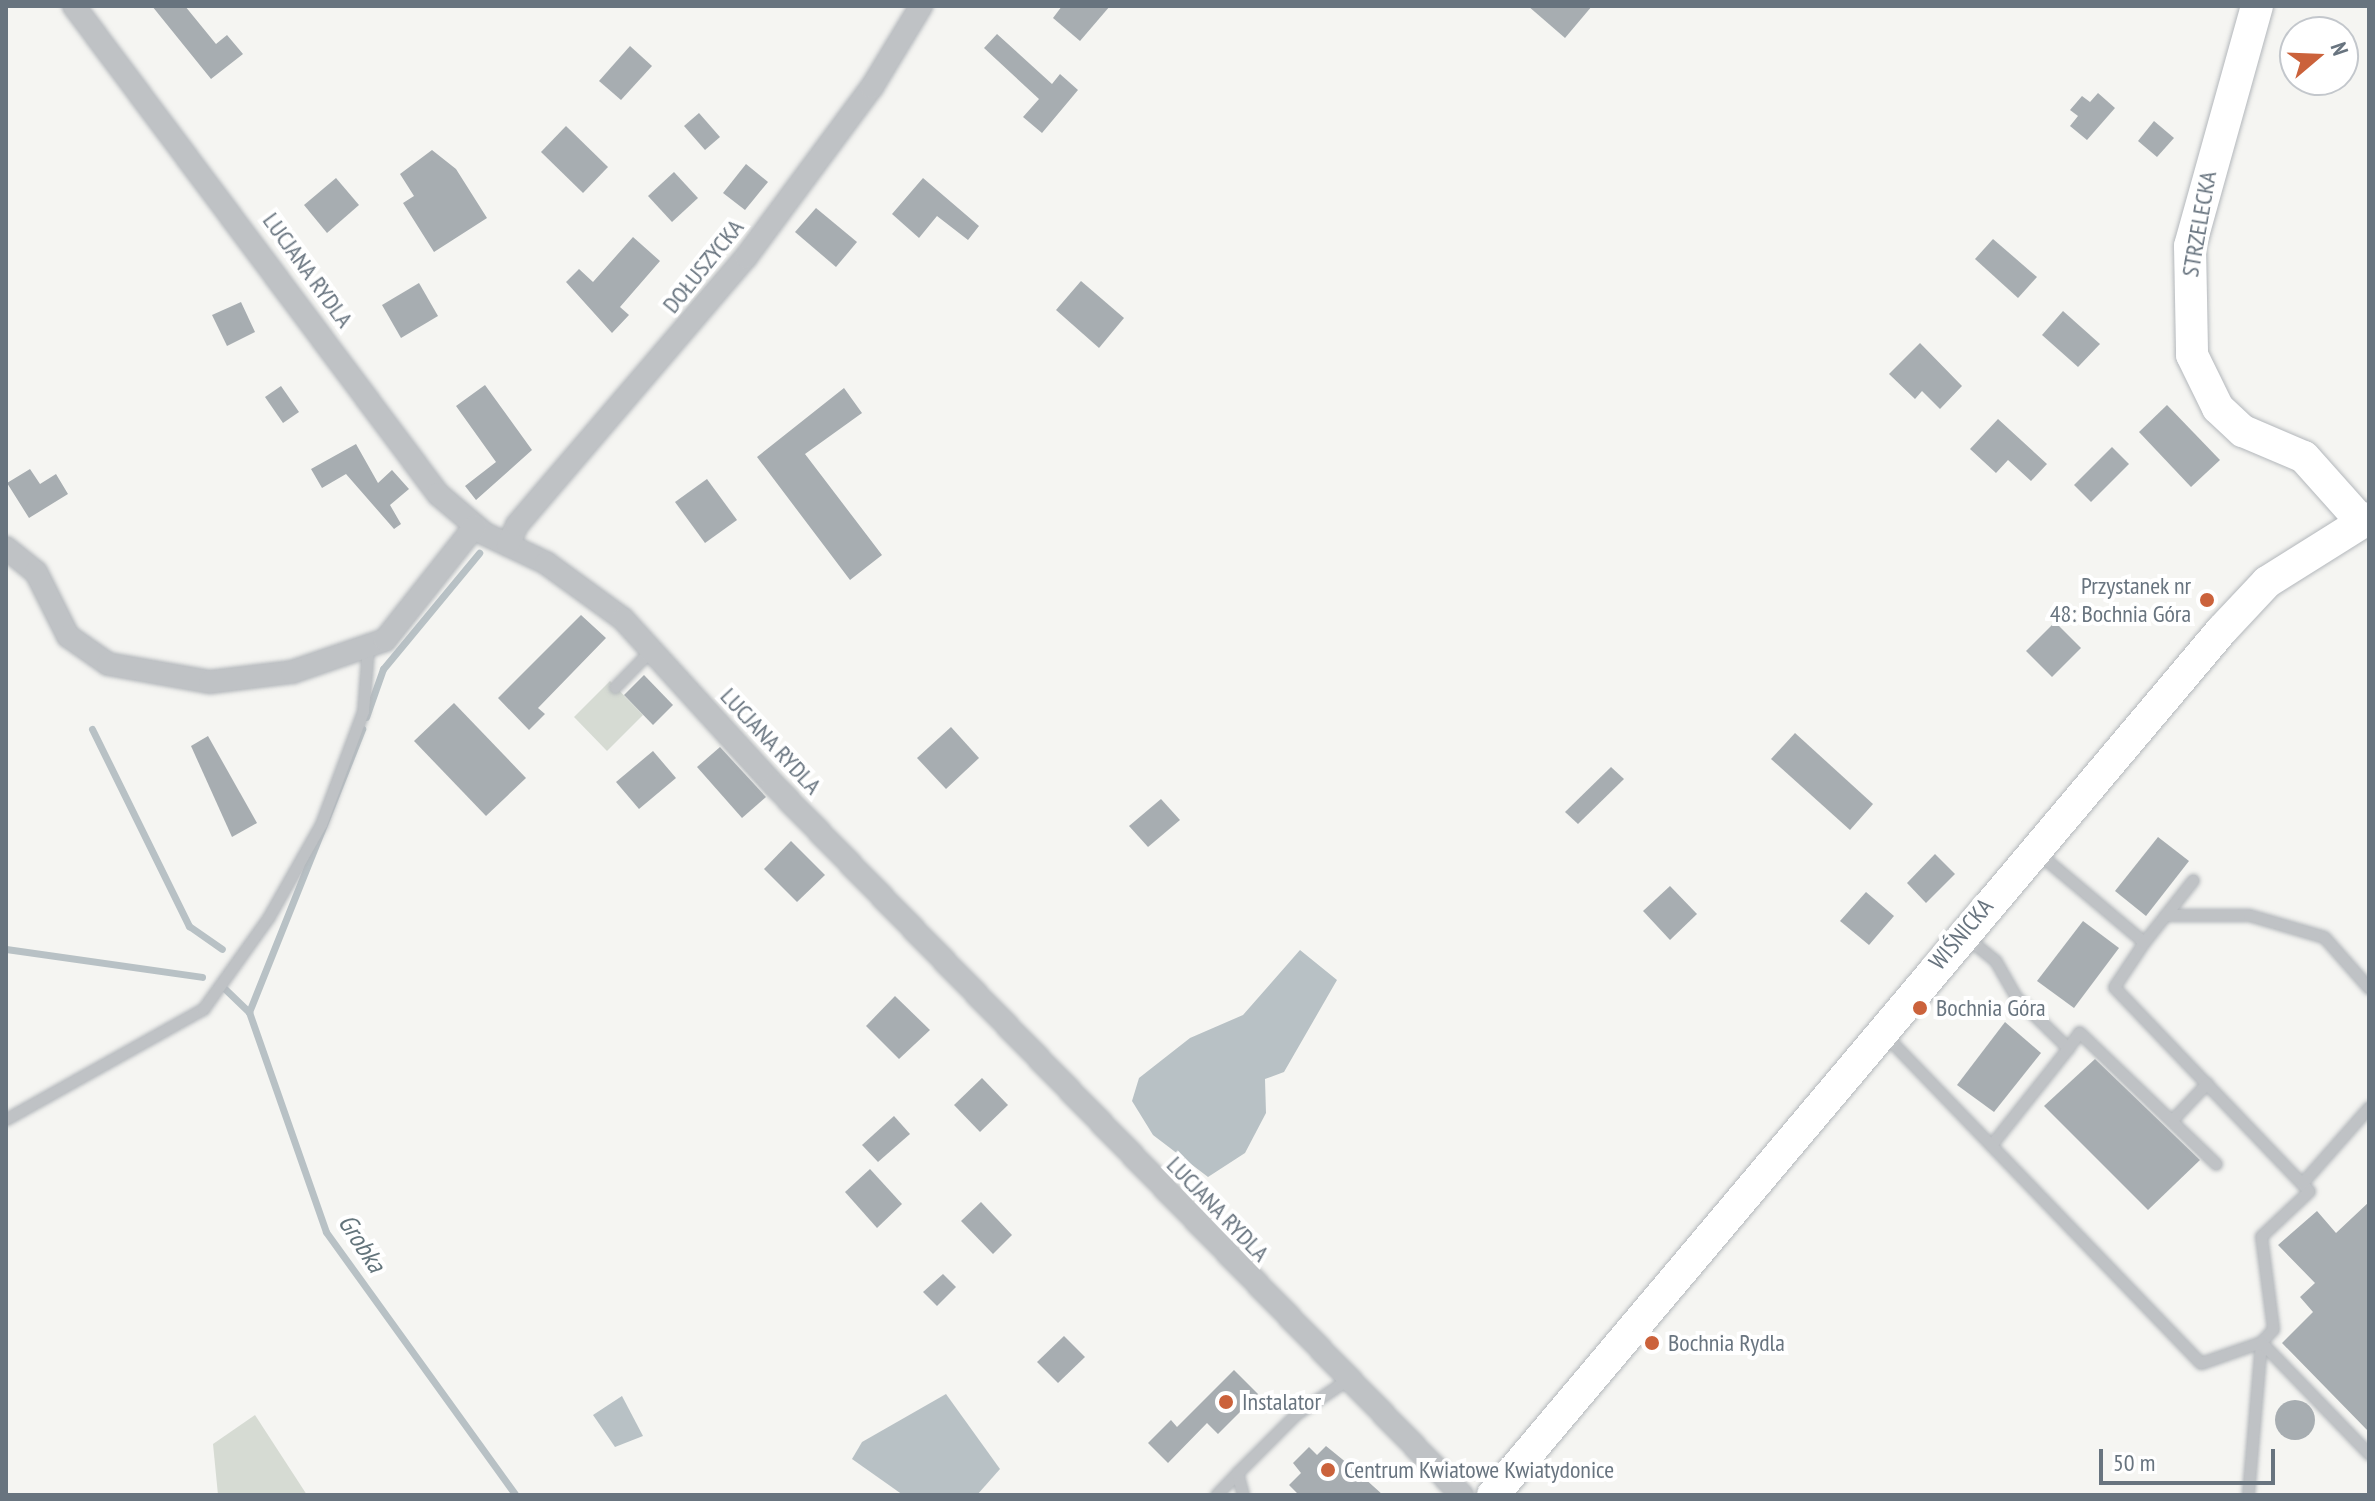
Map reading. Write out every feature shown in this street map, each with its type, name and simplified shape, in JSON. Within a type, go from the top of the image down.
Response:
[{"type":"main road","name":"STRZELECKA","points":[[2257,6],[2190,246],[2187,332],[2201,382],[2218,408],[2243,431],[2304,457],[2328,477],[2365,520]]},
{"type":"main road","name":"WIŚNICKA","points":[[1493,1495],[2032,849],[2267,582],[2365,520]]},
{"type":"street","name":"LUCJANA RYDLA","points":[[74,6],[438,494],[475,526],[623,619],[1462,1495]]},
{"type":"street","name":"DOŁUSZYCKA","points":[[508,545],[517,525],[746,257],[872,87],[921,6]]},
{"type":"street","points":[[6,548],[36,572],[68,636],[108,664],[210,682],[292,672],[368,648],[418,606],[475,526]]},
{"type":"lane","points":[[6,1119],[203,1009],[268,918],[321,824],[363,711],[368,648]]},
{"type":"lane","points":[[615,687],[651,650]]},
{"type":"lane","points":[[2032,849],[2144,942]]},
{"type":"lane","points":[[1881,1031],[2201,1363],[2261,1342],[2273,1329],[2261,1236],[2309,1191],[2114,987],[2144,942],[2193,880]]},
{"type":"lane","points":[[2165,915],[2249,915],[2324,937],[2369,988]]},
{"type":"lane","points":[[1962,934],[1995,960],[2016,997],[2068,1048]]},
{"type":"lane","points":[[1991,1145],[2079,1032],[2216,1164]]},
{"type":"lane","points":[[2172,1120],[2207,1083]]},
{"type":"lane","points":[[2302,1183],[2369,1107]]},
{"type":"lane","points":[[2261,1342],[2369,1454]]},
{"type":"lane","points":[[2248,1495],[2261,1342]]},
{"type":"lane","points":[[1216,1495],[1296,1414],[1348,1379]]},
{"type":"lane","points":[[1237,1473],[1243,1495]]},
{"type":"shaded area","points":[[610,681],[643,715],[607,751],[574,717]]},
{"type":"shaded area","points":[[1300,950],[1337,980],[1284,1072],[1265,1079],[1266,1113],[1245,1153],[1208,1177],[1153,1135],[1132,1101],[1139,1078],[1190,1038],[1243,1015]]},
{"type":"shaded area","points":[[946,1394],[1000,1469],[977,1495],[903,1495],[852,1459],[862,1442]]},
{"type":"shaded area","points":[[622,1396],[643,1436],[615,1447],[593,1415]]},
{"type":"shaded area","points":[[255,1415],[307,1495],[218,1495],[213,1444]]},
{"type":"building","points":[[152,6],[185,6],[216,44],[227,35],[243,54],[211,79]]},
{"type":"building","points":[[1062,6],[1110,6],[1080,41],[1053,18]]},
{"type":"building","points":[[1528,6],[1592,6],[1565,38]]},
{"type":"building","points":[[997,34],[1052,84],[1060,74],[1078,90],[1042,133],[1023,117],[1039,99],[984,48]]},
{"type":"building","points":[[630,46],[652,66],[621,100],[599,81]]},
{"type":"building","points":[[2098,93],[2115,108],[2087,140],[2070,126],[2078,116],[2070,110],[2082,96],[2090,102]]},
{"type":"building","points":[[699,113],[720,137],[705,150],[684,126]]},
{"type":"building","points":[[2154,121],[2174,138],[2157,157],[2138,141]]},
{"type":"building","points":[[566,126],[608,167],[583,193],[541,152]]},
{"type":"building","points":[[432,150],[456,169],[487,218],[434,252],[403,203],[414,196],[400,174]]},
{"type":"building","points":[[746,164],[768,182],[745,210],[723,193]]},
{"type":"building","points":[[674,172],[698,198],[672,222],[648,196]]},
{"type":"building","points":[[336,178],[359,205],[327,233],[304,205]]},
{"type":"building","points":[[923,178],[979,226],[968,240],[937,216],[919,238],[892,214]]},
{"type":"building","points":[[816,208],[857,242],[836,267],[795,232]]},
{"type":"building","points":[[633,237],[660,261],[620,307],[629,315],[612,333],[566,282],[579,269],[593,282]]},
{"type":"building","points":[[1993,239],[2037,277],[2018,298],[1975,259]]},
{"type":"building","points":[[1081,281],[1124,318],[1099,348],[1056,310]]},
{"type":"building","points":[[419,283],[438,316],[401,338],[382,305]]},
{"type":"building","points":[[241,302],[255,332],[227,346],[212,315]]},
{"type":"building","points":[[2063,311],[2100,344],[2078,367],[2042,335]]},
{"type":"building","points":[[1920,343],[1962,386],[1940,409],[1922,391],[1915,399],[1889,374]]},
{"type":"building","points":[[485,385],[532,450],[476,500],[465,486],[496,462],[456,406]]},
{"type":"building","points":[[281,386],[299,412],[283,423],[265,397]]},
{"type":"building","points":[[844,388],[862,413],[805,454],[882,555],[850,580],[757,457]]},
{"type":"building","points":[[2167,405],[2220,460],[2191,487],[2139,432]]},
{"type":"building","points":[[1998,419],[2047,464],[2031,481],[2008,460],[1996,473],[1970,449]]},
{"type":"building","points":[[356,444],[378,483],[392,470],[409,489],[390,505],[401,524],[394,529],[346,474],[322,488],[311,469]]},
{"type":"building","points":[[2112,447],[2129,464],[2091,502],[2074,485]]},
{"type":"building","points":[[30,469],[40,484],[56,474],[68,494],[29,518],[7,483]]},
{"type":"building","points":[[707,479],[737,520],[705,543],[675,502]]},
{"type":"building","points":[[581,615],[606,638],[538,708],[545,714],[529,730],[498,698]]},
{"type":"building","points":[[2055,622],[2081,648],[2052,677],[2026,651]]},
{"type":"building","points":[[644,675],[673,705],[653,725],[624,695]]},
{"type":"building","points":[[454,703],[526,778],[486,816],[414,741]]},
{"type":"building","points":[[951,727],[979,758],[946,789],[917,758]]},
{"type":"building","points":[[1795,733],[1873,804],[1850,830],[1771,759]]},
{"type":"building","points":[[208,736],[257,823],[232,837],[191,746]]},
{"type":"building","points":[[720,747],[766,797],[742,818],[697,767]]},
{"type":"building","points":[[653,751],[676,778],[639,809],[616,782]]},
{"type":"building","points":[[1611,767],[1624,779],[1578,824],[1565,812]]},
{"type":"building","points":[[1161,799],[1180,820],[1148,847],[1129,826]]},
{"type":"building","points":[[2158,837],[2189,861],[2146,916],[2115,891]]},
{"type":"building","points":[[791,841],[825,875],[797,902],[764,869]]},
{"type":"building","points":[[1935,854],[1955,874],[1926,903],[1907,883]]},
{"type":"building","points":[[1670,886],[1697,914],[1670,940],[1643,911]]},
{"type":"building","points":[[1866,892],[1894,916],[1869,945],[1840,921]]},
{"type":"building","points":[[2083,921],[2119,948],[2074,1008],[2037,981]]},
{"type":"building","points":[[895,996],[930,1030],[899,1059],[866,1026]]},
{"type":"building","points":[[2005,1022],[2041,1053],[1994,1112],[1957,1085]]},
{"type":"building","points":[[2095,1059],[2200,1160],[2148,1210],[2044,1106]]},
{"type":"building","points":[[982,1078],[1008,1105],[980,1132],[954,1105]]},
{"type":"building","points":[[894,1116],[910,1134],[878,1162],[862,1145]]},
{"type":"building","points":[[870,1169],[902,1204],[877,1228],[845,1192]]},
{"type":"building","points":[[981,1202],[1012,1235],[993,1254],[961,1221]]},
{"type":"building","points":[[2369,1202],[2369,1432],[2282,1343],[2313,1312],[2300,1297],[2315,1283],[2278,1245],[2317,1211],[2336,1233]]},
{"type":"building","points":[[943,1274],[956,1287],[937,1306],[923,1292]]},
{"type":"building","points":[[1064,1336],[1085,1357],[1058,1383],[1037,1362]]},
{"type":"building","points":[[1234,1370],[1258,1394],[1218,1434],[1207,1423],[1168,1463],[1148,1443],[1171,1420],[1177,1427]]},
{"type":"building","points":[[2295,1400],[2309,1406],[2315,1420],[2309,1434],[2295,1440],[2281,1434],[2275,1420],[2281,1406]]},
{"type":"building","name":"Centrum Kwiatowe Kwiatydonice","points":[[1326,1446],[1383,1495],[1299,1495],[1289,1485],[1301,1473],[1293,1463],[1309,1447],[1317,1455]]},
{"type":"waterway","points":[[366,717],[383,669],[479,553]]},
{"type":"waterway","points":[[92,729],[189,926],[222,949]]},
{"type":"waterway","points":[[249,1012],[362,729]]},
{"type":"waterway","name":"Grobka","points":[[6,949],[202,977]]},
{"type":"waterway","name":"Grobka","points":[[224,988],[249,1012],[326,1232],[516,1495]]},
{"type":"place","name":"Przystanek nr 48: Bochnia Góra","points":[[2207,600]]},
{"type":"place","name":"Bochnia Góra","points":[[1920,1008]]},
{"type":"place","name":"Bochnia Rydla","points":[[1652,1343]]},
{"type":"place","name":"Instalator","points":[[1226,1402]]},
{"type":"place","name":"Centrum Kwiatowe Kwiatydonice","points":[[1328,1470]]}]
